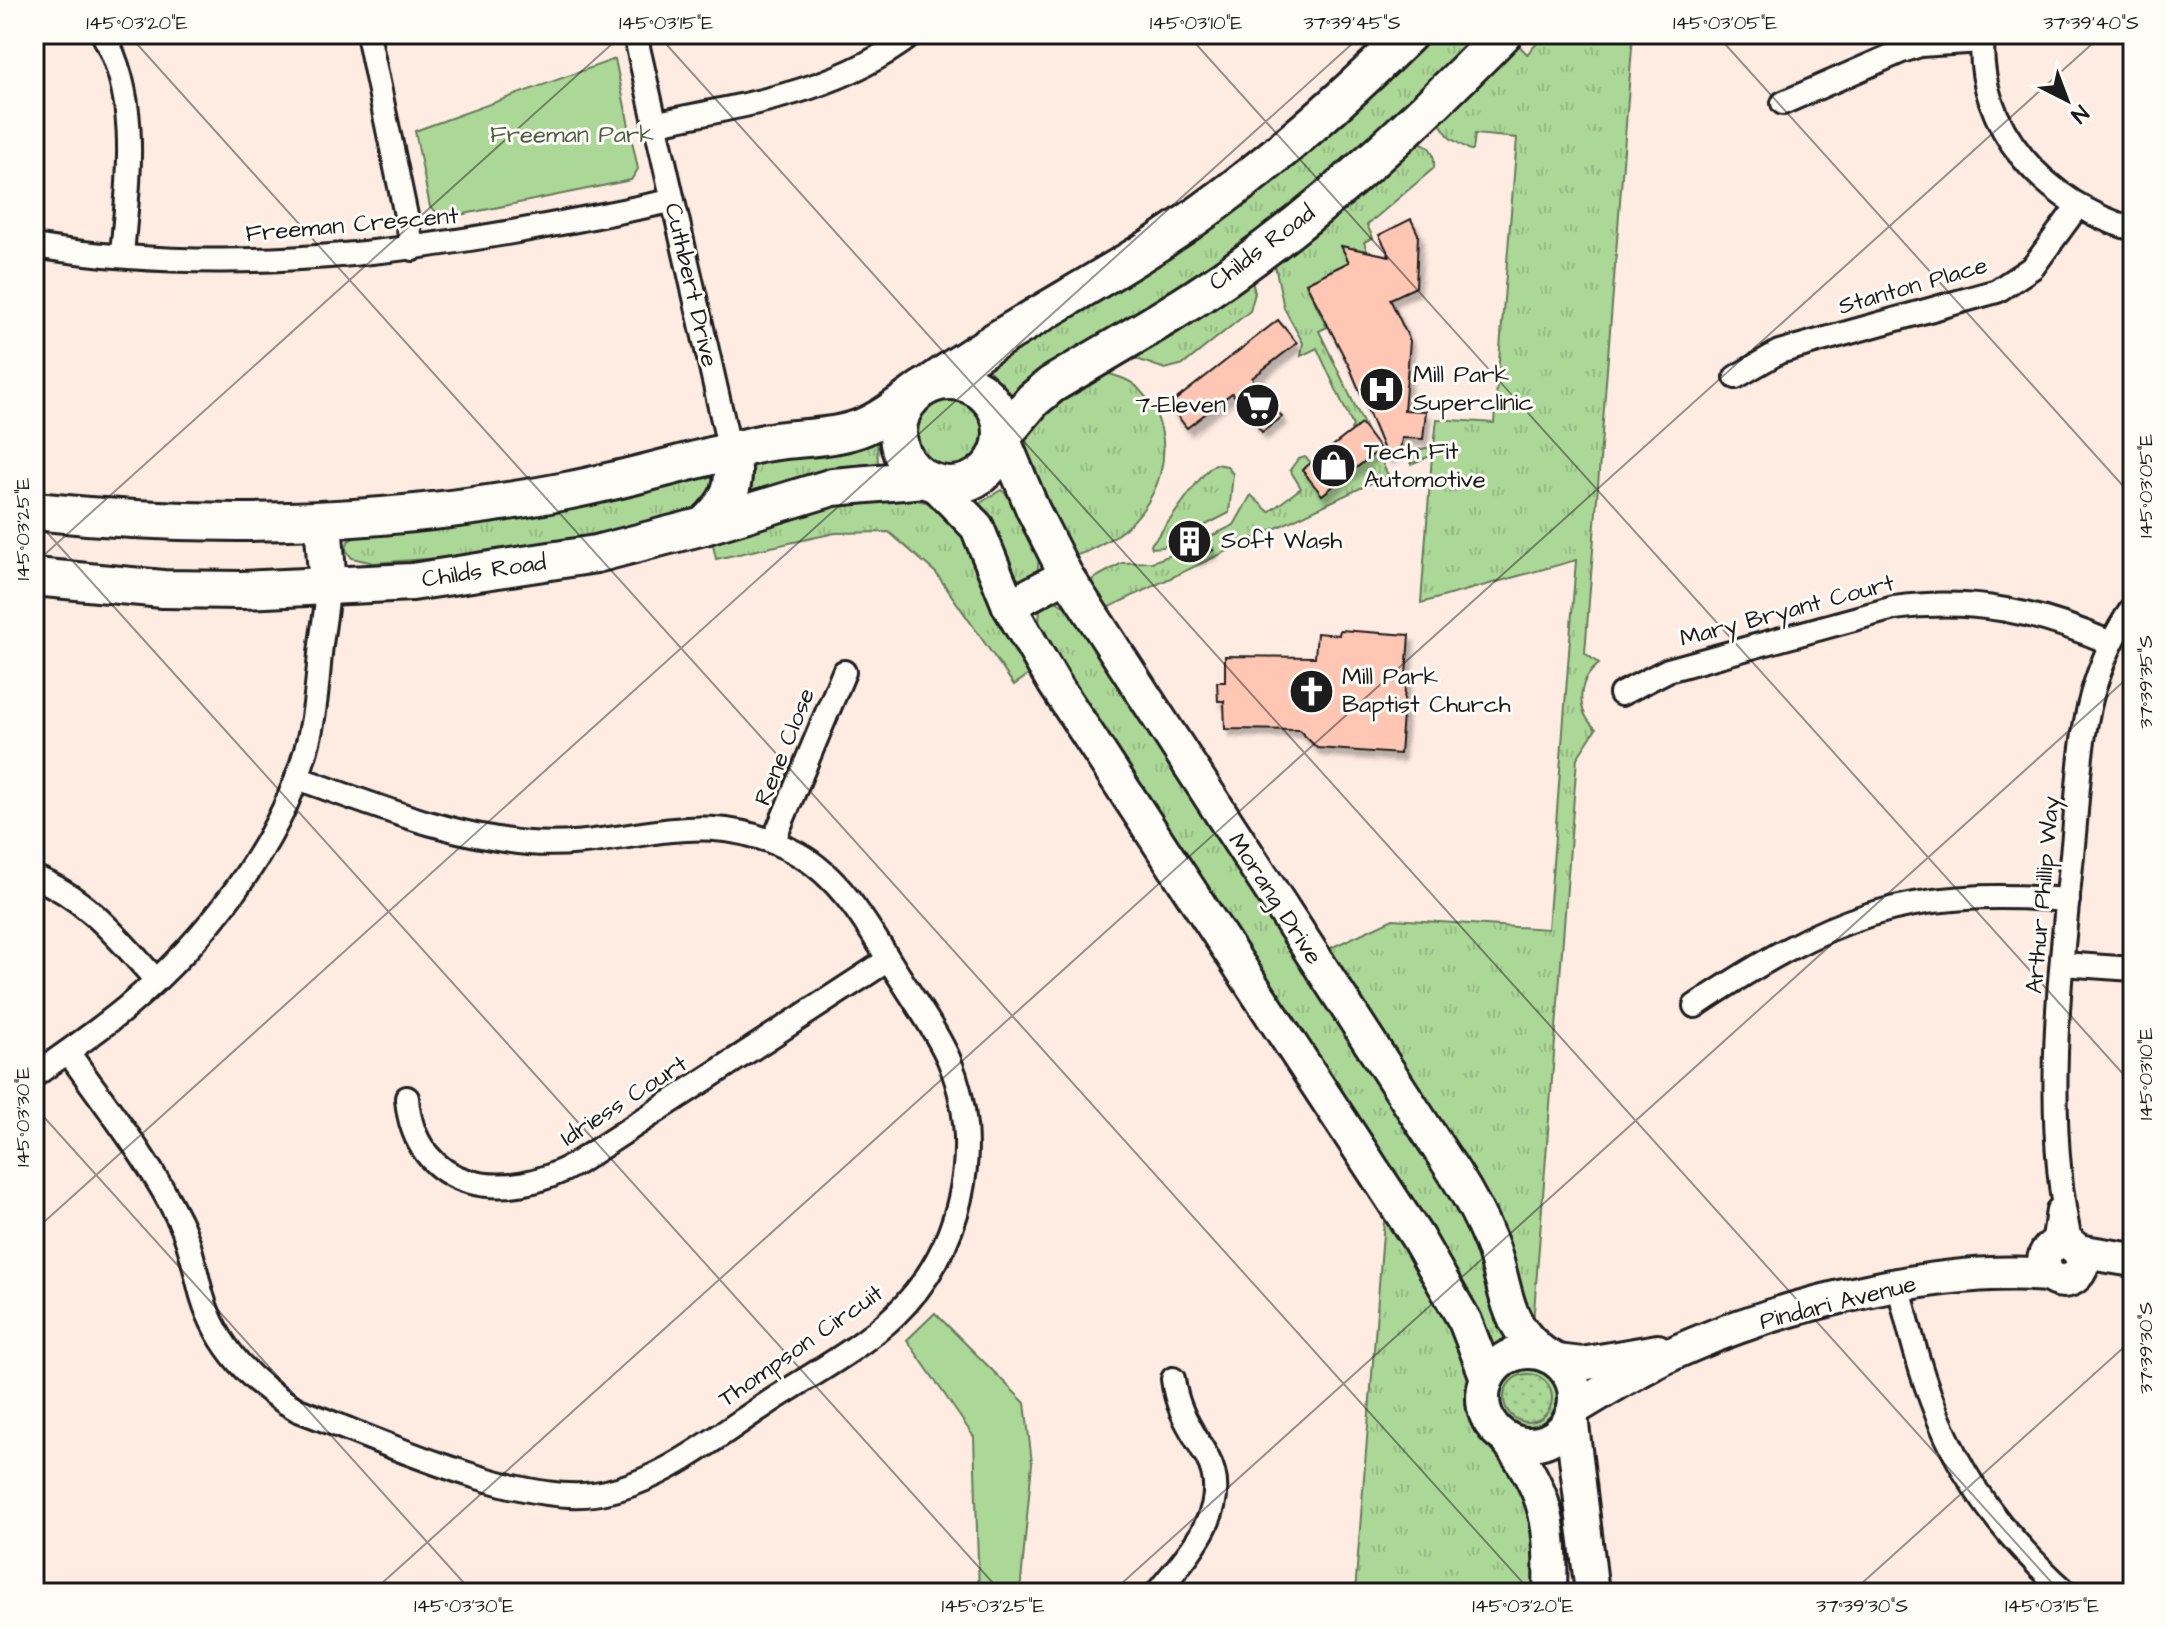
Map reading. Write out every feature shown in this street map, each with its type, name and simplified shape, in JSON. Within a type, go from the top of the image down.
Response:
[{"type":"main road","points":[[34,511],[179,523],[315,521],[451,510],[567,491],[778,440],[851,431],[884,416],[963,360],[1146,250],[1221,198],[1324,114],[1409,34]]},
{"type":"main road","name":"Childs Road","points":[[1003,437],[1033,400],[1051,385],[1194,299],[1312,211],[1398,137],[1503,34]]},
{"type":"main road","points":[[930,482],[950,486],[980,477],[991,467],[1003,437],[1001,418],[993,402],[981,390],[964,382],[946,380],[921,390],[898,424],[902,456],[977,527],[1009,606],[1054,683],[1417,1237],[1465,1321],[1487,1378],[1483,1405],[1495,1430],[1506,1438],[1532,1474],[1547,1513],[1551,1532],[1550,1593]]},
{"type":"main road","name":"Morang Drive","points":[[1003,437],[1033,510],[1066,575],[1454,1172],[1491,1244],[1509,1312],[1525,1337],[1552,1358]]},
{"type":"main road","name":"Cuthbert Drive","points":[[704,526],[722,509],[732,492],[736,480],[730,451]]},
{"type":"main road","name":"Childs Road","points":[[34,577],[163,589],[318,588],[514,569],[596,554],[704,526],[833,487],[930,482]]},
{"type":"main road","points":[[315,521],[318,588]]},
{"type":"main road","points":[[1009,606],[1066,575]]},
{"type":"main road","name":"Pindari Avenue","points":[[1552,1358],[1582,1364],[1693,1344],[1781,1315],[1899,1287],[2063,1257],[2133,1261]]},
{"type":"main road","name":"Pindari Avenue","points":[[1573,1412],[1693,1344]]},
{"type":"main road","points":[[1487,1378],[1506,1358],[1534,1352],[1552,1358],[1572,1382],[1592,1593]]},
{"type":"main road","points":[[1506,1438],[1531,1444],[1543,1442],[1565,1427],[1573,1412]]},
{"type":"street","points":[[103,34],[117,68],[128,132],[129,166],[122,255]]},
{"type":"street","points":[[368,34],[413,249]]},
{"type":"street","name":"Cuthbert Drive","points":[[635,34],[730,451]]},
{"type":"street","points":[[654,124],[811,90],[867,65],[913,34]]},
{"type":"street","points":[[1783,103],[1920,45],[1983,38],[1992,104],[2003,127],[2032,170],[2077,207],[2133,229]]},
{"type":"street","name":"Freeman Crescent","points":[[34,246],[122,255],[250,261],[413,249],[512,234],[671,201]]},
{"type":"street","name":"Stanton Place","points":[[1736,377],[1779,352],[1997,291],[2033,267],[2077,207]]},
{"type":"street","points":[[34,1076],[156,980],[230,896],[271,831],[297,778],[316,703],[320,653],[318,588]]},
{"type":"street","name":"Mary Bryant Court","points":[[1621,694],[1668,670],[1883,611],[1922,604],[1986,605],[2015,609],[2065,623],[2111,643]]},
{"type":"street","name":"Arthur Phillip Way","points":[[2063,1257],[2056,1082],[2062,964],[2087,717],[2111,643],[2133,607]]},
{"type":"street","name":"Rene Close","points":[[773,842],[844,672]]},
{"type":"street","name":"Thompson Circuit","points":[[68,1052],[167,1200],[188,1243],[212,1323],[243,1369],[298,1410],[511,1486],[536,1494],[593,1494],[623,1488],[672,1465],[820,1369],[892,1318],[933,1266],[949,1237],[966,1171],[966,1137],[957,1087],[943,1046],[837,887],[800,855],[733,829],[707,826],[565,844],[499,839],[435,824],[297,778]]},
{"type":"street","points":[[34,877],[58,887],[91,911],[156,980]]},
{"type":"street","points":[[1695,1006],[1795,944],[1828,928],[1893,907],[1972,896],[2068,900]]},
{"type":"street","name":"Idriess Court","points":[[407,1098],[409,1120],[416,1141],[448,1172],[486,1187],[530,1185],[552,1178],[577,1163],[888,960]]},
{"type":"street","points":[[2062,964],[2133,969]]},
{"type":"street","points":[[1899,1287],[1919,1371],[1933,1411],[1966,1478],[2008,1534],[2067,1593]]},
{"type":"street","points":[[1157,1593],[1206,1526],[1215,1492],[1208,1459],[1180,1412],[1173,1379]]},
{"type":"green space","points":[[1424,34],[1480,34],[1282,222],[1014,397],[984,365]]},
{"type":"green space","points":[[1546,34],[1633,34],[1585,653],[1599,664],[1586,679],[1581,696],[1585,713],[1596,729],[1577,758],[1533,1324],[1322,952],[1393,919],[1548,929],[1576,560],[1421,603],[1432,455],[1411,464],[1410,452],[1434,446],[1437,419],[1494,423],[1517,138],[1475,134],[1473,150],[1470,150],[1450,138],[1439,122],[1513,39],[1527,54]]},
{"type":"green space","name":"Freeman Park","points":[[615,59],[638,169],[631,180],[445,218],[430,207],[415,131]]},
{"type":"green space","points":[[1418,142],[1432,151],[1434,168],[1367,225],[1373,238],[1364,242],[1367,251],[1360,255],[1344,252],[1349,262],[1306,283],[1327,327],[1319,331],[1388,475],[1101,611],[1089,586],[1093,579],[1122,563],[1152,562],[1190,548],[1196,559],[1212,551],[1207,538],[1234,525],[1251,495],[1269,512],[1301,488],[1290,470],[1298,459],[1305,457],[1312,463],[1322,495],[1371,456],[1351,429],[1353,426],[1317,348],[1301,356],[1303,343],[1284,308],[1273,256]]},
{"type":"green space","points":[[1250,273],[1255,293],[1250,311],[1184,364],[1165,369],[1125,355]]},
{"type":"green space","points":[[1099,371],[1134,385],[1153,407],[1161,429],[1163,451],[1160,472],[1153,493],[1141,513],[1105,542],[1071,556],[1037,487],[1027,447],[1027,431],[1040,411]]},
{"type":"green space","points":[[950,400],[963,403],[973,410],[980,420],[983,433],[980,446],[973,456],[963,463],[950,466],[937,463],[927,456],[920,446],[917,433],[920,420],[927,410],[937,403]]},
{"type":"green space","points":[[877,438],[878,466],[736,503],[754,459]]},
{"type":"green space","points":[[1216,464],[1227,466],[1233,474],[1229,513],[1163,547],[1152,548],[1151,544],[1194,487]]},
{"type":"green space","points":[[718,471],[713,503],[668,525],[478,555],[374,563],[352,558],[346,550],[348,541],[363,533]]},
{"type":"green space","points":[[1001,490],[1010,497],[1039,557],[1037,576],[1027,582],[1013,577],[977,505]]},
{"type":"green space","points":[[899,497],[926,502],[952,513],[1034,671],[1014,685],[936,573],[889,532],[835,533],[716,559],[711,535],[805,506]]},
{"type":"green space","points":[[1052,599],[1069,609],[1460,1203],[1510,1340],[1490,1347],[1102,737],[1039,627],[1040,605]]},
{"type":"green space","points":[[1385,1208],[1451,1321],[1467,1370],[1472,1419],[1520,1481],[1535,1532],[1534,1593],[1355,1593]]},
{"type":"green space","points":[[935,1313],[1025,1403],[1032,1463],[1020,1593],[979,1593],[974,1437],[907,1340]]},
{"type":"green space","points":[[1529,1365],[1547,1371],[1555,1379],[1561,1397],[1555,1415],[1547,1423],[1529,1429],[1511,1423],[1503,1415],[1497,1397],[1503,1379],[1511,1371]]},
{"type":"green space","points":[[1528,1374],[1545,1381],[1552,1398],[1545,1415],[1528,1422],[1511,1415],[1504,1398],[1511,1381]]},
{"type":"building","points":[[1411,219],[1418,234],[1416,287],[1390,299],[1410,341],[1404,410],[1426,411],[1423,439],[1402,438],[1400,450],[1387,457],[1350,368],[1306,283],[1349,262],[1341,246],[1390,256],[1379,235]]},
{"type":"building","points":[[1278,320],[1297,343],[1252,378],[1282,417],[1262,432],[1232,393],[1187,428],[1169,405]]},
{"type":"building","name":"Tech Fit Automotive","points":[[1361,424],[1380,449],[1322,495],[1302,470]]},
{"type":"building","name":"Soft Wash","points":[[1201,526],[1213,550],[1195,559],[1184,534]]},
{"type":"building","name":"Mill Park Baptist Church","points":[[1340,630],[1409,635],[1400,754],[1317,748],[1299,730],[1225,729],[1224,701],[1218,701],[1217,682],[1225,682],[1225,656],[1315,657],[1317,633],[1339,635]]},
{"type":"place","name":"Mill Park Superclinic","points":[[1382,389]]},
{"type":"place","name":"7-Eleven","points":[[1257,405]]},
{"type":"place","name":"Tech Fit Automotive","points":[[1333,466]]},
{"type":"place","name":"Soft Wash","points":[[1190,541]]},
{"type":"place","name":"Mill Park Baptist Church","points":[[1311,691]]}]
